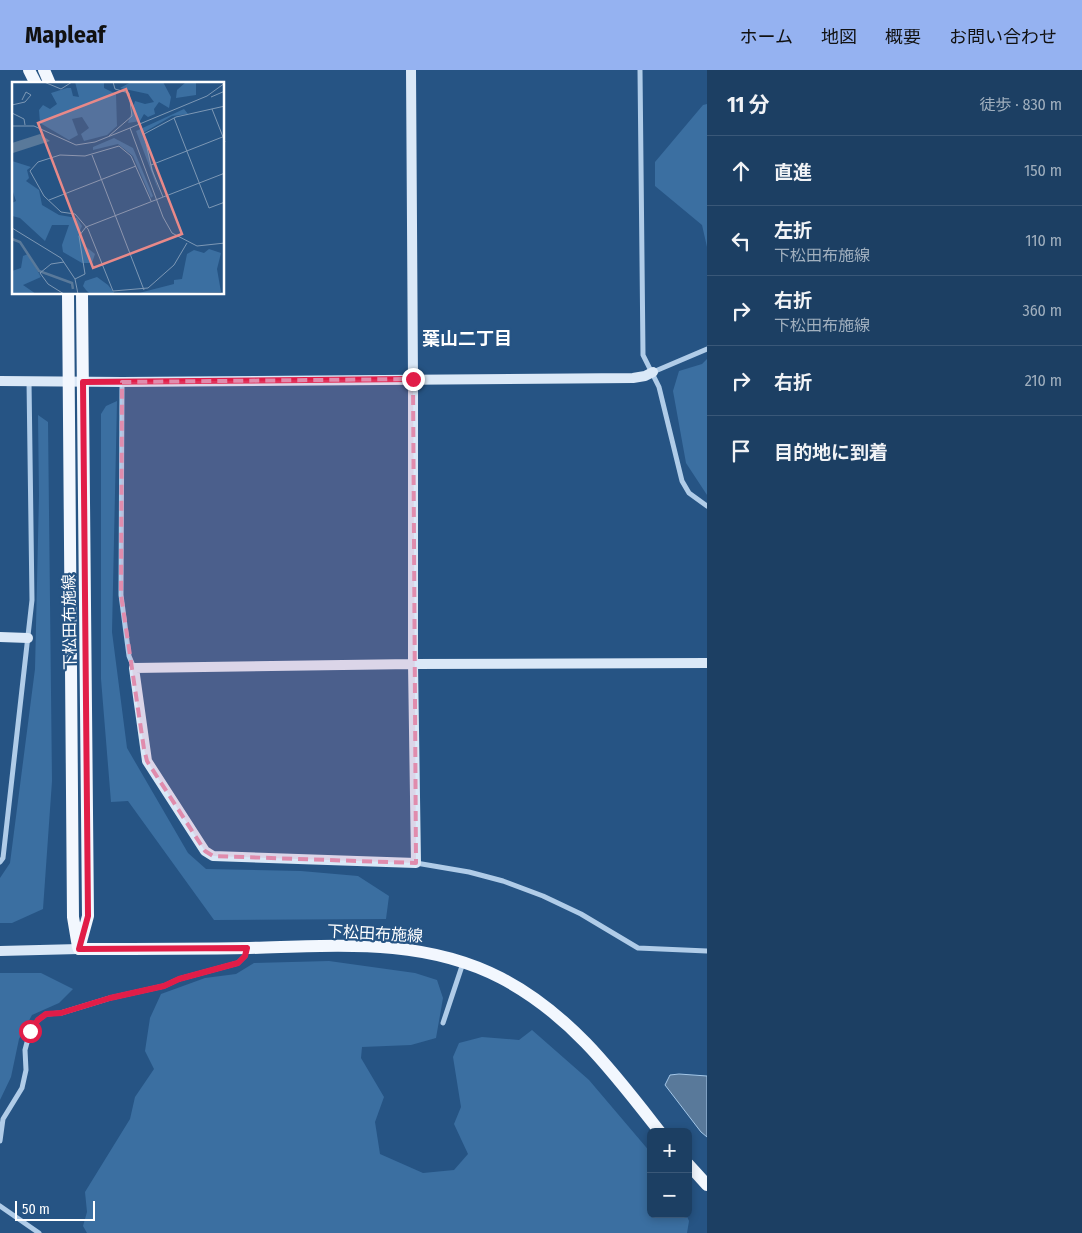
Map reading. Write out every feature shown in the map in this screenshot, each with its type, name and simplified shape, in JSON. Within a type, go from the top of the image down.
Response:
[{"type":"main road","points":[[29,70],[35,82]]},
{"type":"main road","points":[[44,70],[49,82]]},
{"type":"main road","name":"下松田布施線","points":[[68,295],[73,917],[79,949]]},
{"type":"main road","name":"下松田布施線","points":[[79,949],[88,916],[82,295]]},
{"type":"main road","name":"下松田布施線","points":[[79,949],[354,945],[433,953],[462,962],[501,978],[541,1003],[578,1034],[612,1070],[657,1128]]},
{"type":"main road","points":[[692,1168],[707,1185]]},
{"type":"street","points":[[411,70],[413,664],[416,862]]},
{"type":"street","points":[[640,70],[643,355],[659,387],[682,481],[689,493],[707,506]]},
{"type":"street","points":[[0,381],[122,382],[634,378],[645,376],[707,349]]},
{"type":"street","points":[[0,862],[3,858],[32,600],[29,381]]},
{"type":"street","points":[[122,382],[122,595],[129,656],[134,668],[147,760],[205,851],[213,856],[416,862],[468,872],[503,881],[543,896],[581,914],[638,948],[707,951]]},
{"type":"street","points":[[0,637],[28,638]]},
{"type":"street","points":[[134,668],[413,664],[707,663]]},
{"type":"street","points":[[0,1141],[3,1119],[22,1088],[26,1070],[25,1050],[30,1031],[38,1020],[46,1014],[61,1013],[110,998],[164,986],[238,963],[245,956],[247,948]]},
{"type":"street","points":[[0,951],[79,949]]},
{"type":"street","points":[[443,1023],[462,962]]},
{"type":"street","points":[[0,1206],[39,1233]]},
{"type":"highlighted area","points":[[413,379],[416,863],[213,856],[205,851],[147,761],[121,595],[122,382]]},
{"type":"shaded area","points":[[707,104],[707,247],[702,225],[655,186],[655,162],[703,105]]},
{"type":"shaded area","points":[[707,359],[707,495],[686,463],[673,391],[679,371],[702,364]]},
{"type":"shaded area","points":[[117,401],[112,632],[127,748],[188,853],[206,869],[301,871],[358,876],[389,896],[386,919],[214,920],[128,801],[111,802],[101,679],[101,414],[106,406]]},
{"type":"shaded area","points":[[38,415],[48,422],[52,781],[43,909],[12,923],[0,923],[0,878],[10,863],[35,669],[39,496]]},
{"type":"shaded area","points":[[329,961],[415,973],[437,980],[443,998],[436,1038],[411,1045],[362,1047],[361,1058],[384,1097],[375,1122],[380,1154],[423,1173],[454,1170],[468,1154],[454,1124],[461,1107],[453,1057],[459,1043],[482,1037],[519,1040],[532,1030],[589,1080],[647,1148],[647,1218],[688,1218],[687,1233],[87,1233],[83,1226],[87,1212],[85,1192],[130,1119],[135,1097],[154,1069],[145,1051],[150,1018],[161,994],[205,978],[236,974],[254,963]]},
{"type":"shaded area","points":[[0,973],[41,973],[73,989],[59,1003],[32,1015],[19,1039],[11,1077],[0,1100]]},
{"type":"shaded area","points":[[670,1075],[707,1076],[707,1137],[701,1132],[665,1085]]},
{"type":"district","name":"葉山二丁目","points":[[467,339]]},
{"type":"route","points":[[30,1031],[38,1020],[46,1014],[61,1013],[110,998],[164,986],[179,979],[238,963],[245,956],[247,948],[79,949],[88,916],[83,382],[413,379]]}]
